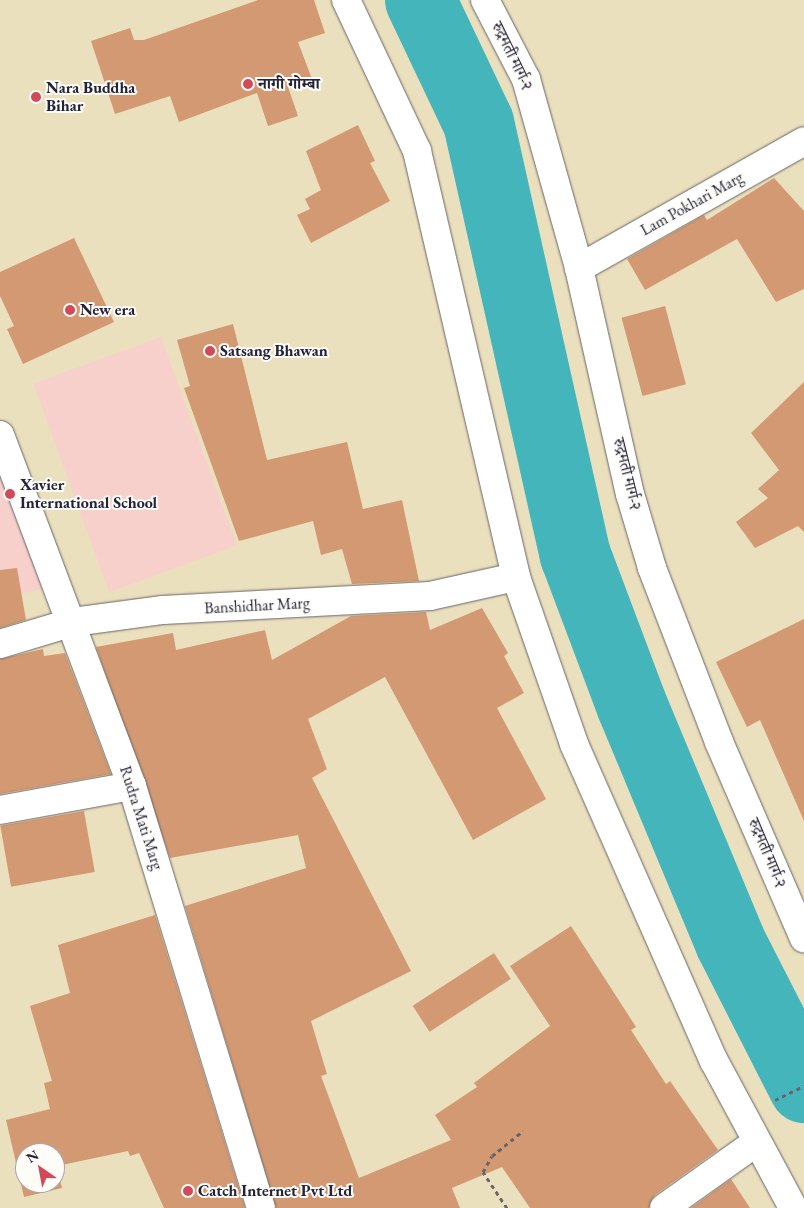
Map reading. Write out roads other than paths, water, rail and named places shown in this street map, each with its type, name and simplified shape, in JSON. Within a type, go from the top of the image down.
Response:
[{"type":"street","points":[[346,0],[417,151],[516,576],[618,851],[755,1143],[793,1208]]},
{"type":"street","name":"रुद्रमती मार्ग-२","points":[[485,0],[526,78],[579,268],[630,494],[652,568],[719,742],[804,938]]},
{"type":"street","name":"Lam Pokhari Marg","points":[[579,268],[804,141]]},
{"type":"street","name":"Rudra Mati Marg","points":[[0,435],[73,622],[132,786],[261,1208]]},
{"type":"street","name":"Banshidhar Marg","points":[[0,644],[73,622],[163,610],[430,596],[516,576]]},
{"type":"street","points":[[0,810],[132,786]]},
{"type":"street","points":[[664,1208],[755,1143]]},
{"type":"waterway","points":[[420,0],[478,122],[575,555],[631,704],[730,942],[804,1087]]},
{"type":"place","name":"नागी गोम्बा","points":[[248,84]]},
{"type":"place","name":"Nara Buddha Bihar","points":[[36,97]]},
{"type":"place","name":"New era","points":[[70,310]]},
{"type":"place","name":"Satsang Bhawan","points":[[210,351]]},
{"type":"place","name":"Xavier International School","points":[[10,494]]},
{"type":"place","name":"Catch Internet Pvt Ltd","points":[[188,1191]]}]
